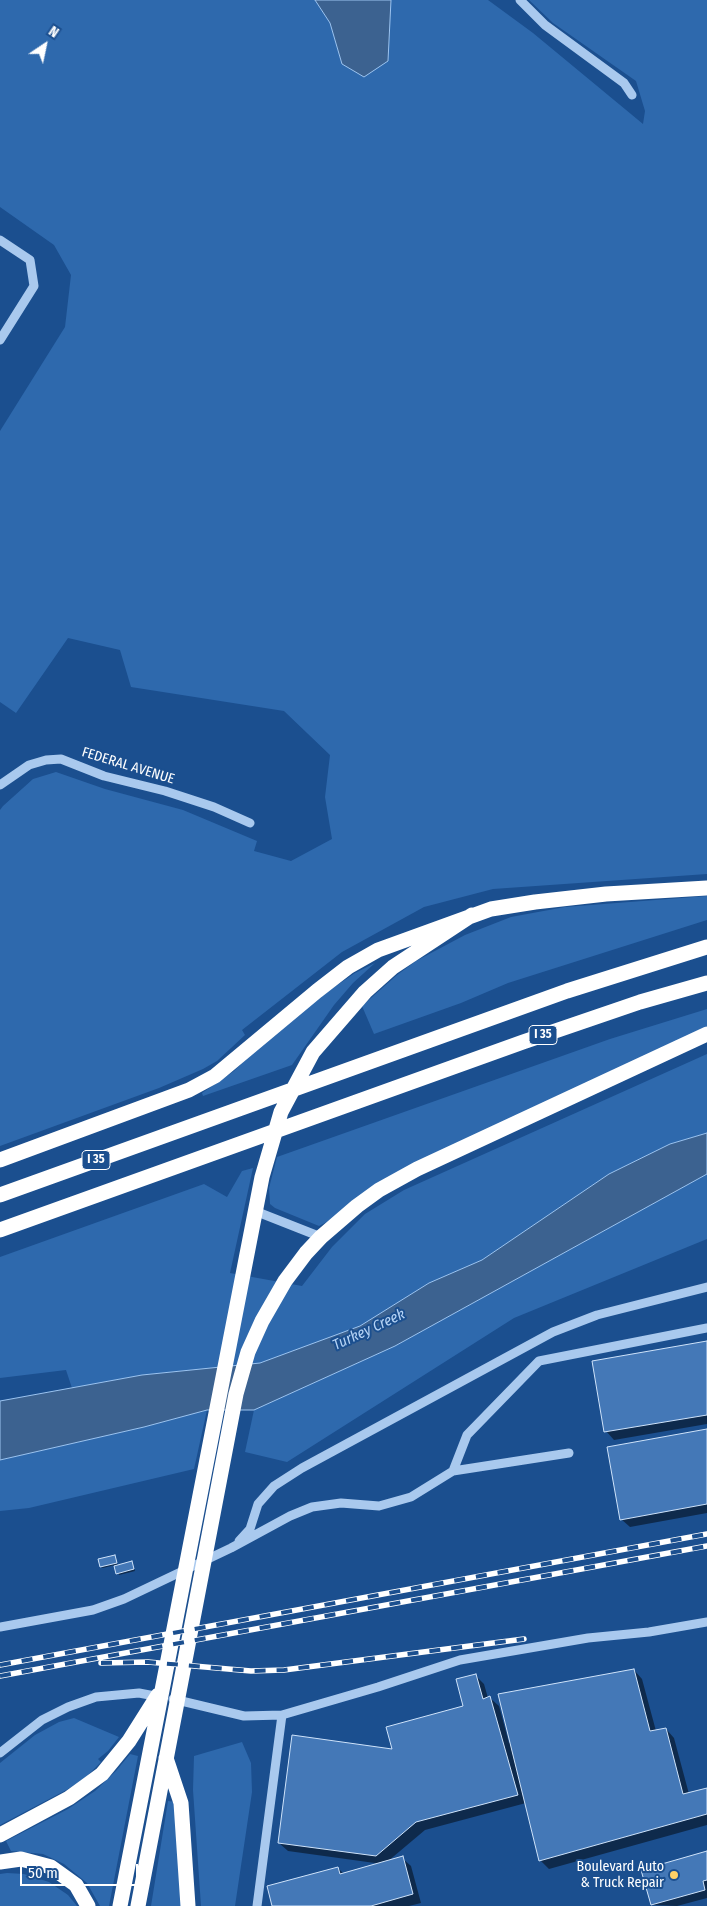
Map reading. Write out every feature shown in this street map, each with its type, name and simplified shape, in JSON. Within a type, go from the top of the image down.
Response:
[{"type":"highway","points":[[0,1160],[189,1090],[215,1076],[317,990],[348,967],[378,950],[490,909],[606,894],[707,888]]},
{"type":"highway","points":[[120,1906],[255,1211],[266,1160],[281,1112],[313,1052],[365,992],[393,967],[472,915]]},
{"type":"highway","name":"I 35","points":[[0,1195],[568,991],[707,948]]},
{"type":"highway","name":"I 35","points":[[0,1230],[631,1005],[707,983]]},
{"type":"highway","points":[[138,1906],[236,1394],[248,1352],[262,1321],[285,1281],[321,1237],[357,1206],[380,1190],[417,1169],[707,1034]]},
{"type":"highway","points":[[0,1835],[69,1798],[102,1774],[129,1742],[163,1687]]},
{"type":"highway","points":[[167,1752],[181,1803],[188,1906]]},
{"type":"highway","points":[[0,1862],[21,1859],[51,1867],[76,1885],[88,1906]]},
{"type":"street","points":[[520,0],[544,24],[624,83],[632,95]]},
{"type":"street","points":[[0,240],[30,260],[34,286],[0,340]]},
{"type":"street","name":"FEDERAL AVENUE","points":[[0,785],[29,765],[46,760],[61,759],[104,776],[165,791],[214,807],[250,823]]},
{"type":"street","points":[[255,1211],[321,1237]]},
{"type":"street","points":[[231,1548],[250,1529],[258,1504],[274,1486],[302,1468],[553,1332],[597,1316],[707,1287]]},
{"type":"street","points":[[453,1471],[467,1435],[539,1361],[707,1328]]},
{"type":"street","points":[[0,1627],[93,1610],[131,1596],[231,1548],[290,1516],[312,1507],[341,1503],[379,1506],[411,1497],[453,1471],[569,1453]]},
{"type":"street","points":[[0,1753],[42,1720],[68,1707],[96,1697],[139,1692],[244,1716],[282,1715],[378,1687],[460,1660],[588,1638],[649,1632],[707,1622]]},
{"type":"street","points":[[257,1906],[282,1715]]},
{"type":"shaded area","points":[[0,0],[315,0],[330,23],[342,64],[388,61],[391,0],[488,0],[533,33],[643,124],[645,111],[636,81],[553,23],[529,0],[707,0],[707,874],[493,889],[424,907],[342,952],[242,1030],[245,1035],[217,1061],[203,1069],[159,1088],[0,1146],[0,810],[3,806],[33,779],[56,772],[105,789],[183,810],[257,841],[254,851],[291,861],[332,839],[325,797],[330,755],[284,711],[131,687],[120,650],[68,638],[16,713],[0,702],[0,431],[65,327],[71,275],[54,245],[0,207]]},
{"type":"shaded area","points":[[707,896],[707,920],[508,983],[461,1003],[374,1034],[362,1006],[416,961],[465,935],[511,917],[565,907]]},
{"type":"shaded area","points":[[375,963],[353,983],[334,1005],[292,1065],[203,1096],[202,1093],[234,1071],[251,1054],[327,992],[355,973]]},
{"type":"shaded area","points":[[707,1009],[707,1026],[319,1226],[275,1208],[270,1204],[269,1188],[277,1157],[610,1039]]},
{"type":"shaded area","points":[[707,1054],[707,1133],[670,1144],[609,1174],[482,1260],[429,1283],[361,1326],[260,1363],[142,1375],[72,1388],[66,1370],[0,1378],[0,1257],[204,1184],[227,1197],[242,1171],[253,1168],[230,1273],[302,1286],[332,1247],[365,1214],[404,1190]]},
{"type":"shaded area","points":[[707,1174],[707,1239],[514,1318],[287,1462],[245,1452],[254,1410],[395,1346]]},
{"type":"shaded area","points":[[207,1410],[194,1469],[29,1508],[0,1511],[0,1460],[144,1427]]},
{"type":"shaded area","points":[[74,1718],[119,1737],[108,1751],[98,1759],[101,1762],[87,1776],[70,1788],[0,1825],[0,1763],[35,1735],[59,1722]]},
{"type":"shaded area","points":[[242,1742],[251,1763],[252,1792],[235,1906],[201,1906],[193,1790],[194,1756]]},
{"type":"shaded area","points":[[130,1754],[138,1756],[109,1906],[100,1906],[87,1883],[64,1864],[43,1854],[11,1851],[6,1841],[68,1809],[95,1791],[116,1771]]},
{"type":"shaded area","points":[[168,1801],[176,1802],[182,1906],[151,1906]]},
{"type":"shaded area","points":[[0,1874],[24,1874],[49,1882],[68,1895],[77,1906],[0,1906]]},
{"type":"water","points":[[315,0],[391,0],[388,61],[364,77],[342,64],[330,23]]},
{"type":"water","name":"Turkey Creek","points":[[707,1133],[707,1174],[395,1346],[254,1410],[207,1410],[144,1427],[0,1460],[0,1401],[142,1375],[260,1363],[360,1326],[429,1283],[482,1260],[609,1174],[670,1144]]},
{"type":"building","points":[[707,1341],[707,1415],[604,1432],[592,1361]]},
{"type":"building","points":[[707,1429],[707,1504],[620,1520],[607,1447]]},
{"type":"building","points":[[115,1555],[117,1563],[100,1567],[98,1559]]},
{"type":"building","points":[[132,1561],[134,1569],[116,1574],[114,1566]]},
{"type":"building","points":[[634,1669],[650,1731],[666,1728],[683,1794],[707,1788],[707,1814],[539,1861],[498,1694]]},
{"type":"building","points":[[476,1674],[483,1699],[490,1696],[518,1795],[416,1822],[376,1856],[278,1843],[292,1735],[392,1749],[386,1727],[463,1706],[456,1679]]},
{"type":"building","name":"Boulevard Auto & Truck Repair","points":[[707,1851],[707,1880],[703,1881],[705,1890],[651,1905],[641,1870]]},
{"type":"building","points":[[403,1856],[413,1894],[371,1906],[272,1906],[267,1886],[338,1867],[340,1874]]},
{"type":"railway","points":[[0,1665],[707,1534]]},
{"type":"railway","points":[[0,1676],[707,1546]]},
{"type":"railway","points":[[101,1663],[148,1662],[251,1671],[284,1670],[524,1639]]},
{"type":"place","name":"Boulevard Auto & Truck Repair","points":[[674,1875]]}]
